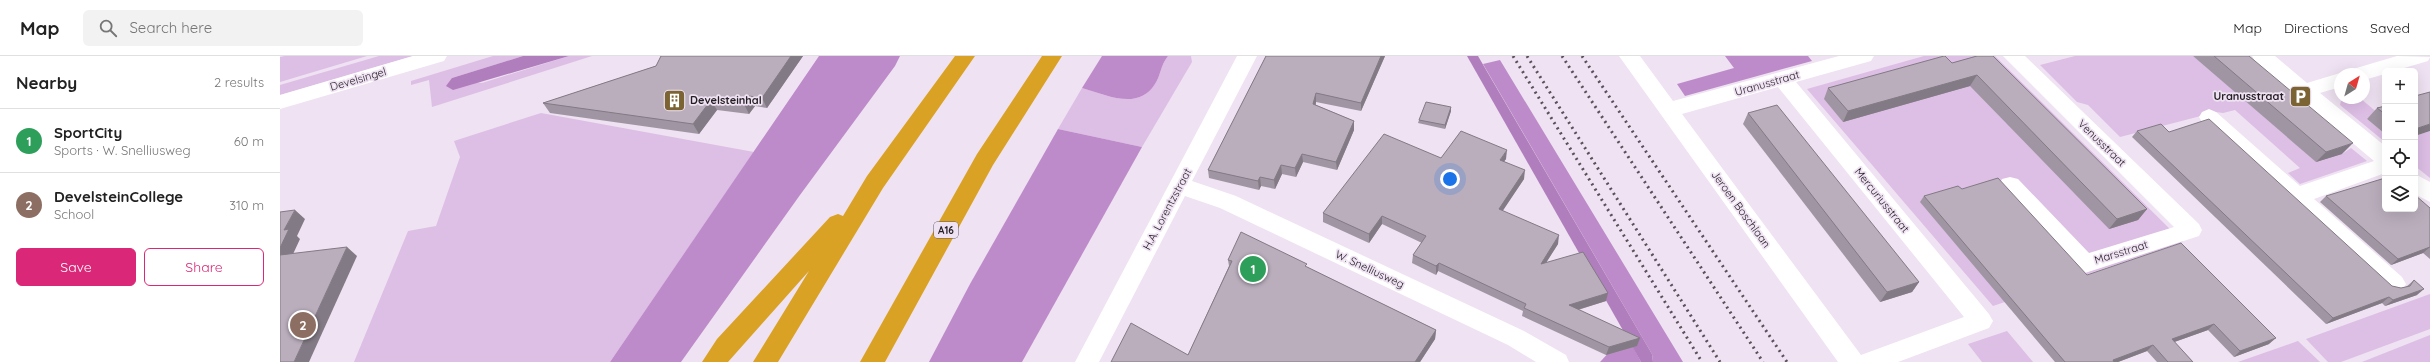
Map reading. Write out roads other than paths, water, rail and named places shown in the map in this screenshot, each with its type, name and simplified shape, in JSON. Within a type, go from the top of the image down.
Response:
[{"type":"highway","points":[[765,362],[875,182],[965,56]]},
{"type":"highway","name":"A16","points":[[872,362],[985,160],[1052,56]]},
{"type":"highway","points":[[714,362],[726,346],[875,182]]},
{"type":"street","name":"Develsingel","points":[[280,102],[437,56]]},
{"type":"street","name":"H.A. Lorentzstraat","points":[[1087,362],[1247,56]]},
{"type":"street","name":"Jeroen Boschlaan","points":[[1629,56],[1852,362]]},
{"type":"street","name":"Uranusstraat","points":[[1669,110],[1783,80],[1864,56]]},
{"type":"street","name":"Venusstraat","points":[[2013,56],[2191,230]]},
{"type":"street","points":[[2262,56],[2382,156]]},
{"type":"street","points":[[2370,71],[2421,56]]},
{"type":"street","name":"Mercuriusstraat","points":[[1783,80],[1982,321],[1870,362]]},
{"type":"street","points":[[2304,91],[2334,82]]},
{"type":"street","points":[[2209,117],[2394,284]]},
{"type":"street","points":[[2297,196],[2382,166]]},
{"type":"street","points":[[2418,184],[2430,194]]},
{"type":"street","name":"W. Snelliusweg","points":[[1179,185],[1228,202],[1516,338],[1557,362]]},
{"type":"street","name":"Marsstraat","points":[[2010,185],[2085,264],[2191,230]]},
{"type":"railway","points":[[1513,56],[1702,362]]},
{"type":"railway","points":[[1527,56],[1720,362]]},
{"type":"railway","points":[[1562,56],[1763,362]]},
{"type":"railway","points":[[1582,56],[1787,362]]},
{"type":"place","name":"Uranusstraat","points":[[2300,96]]},
{"type":"place","name":"Develsteinhal","points":[[675,100]]},
{"type":"place","name":"SportCity","points":[[1253,269]]},
{"type":"place","name":"DevelsteinCollege","points":[[303,325]]}]
